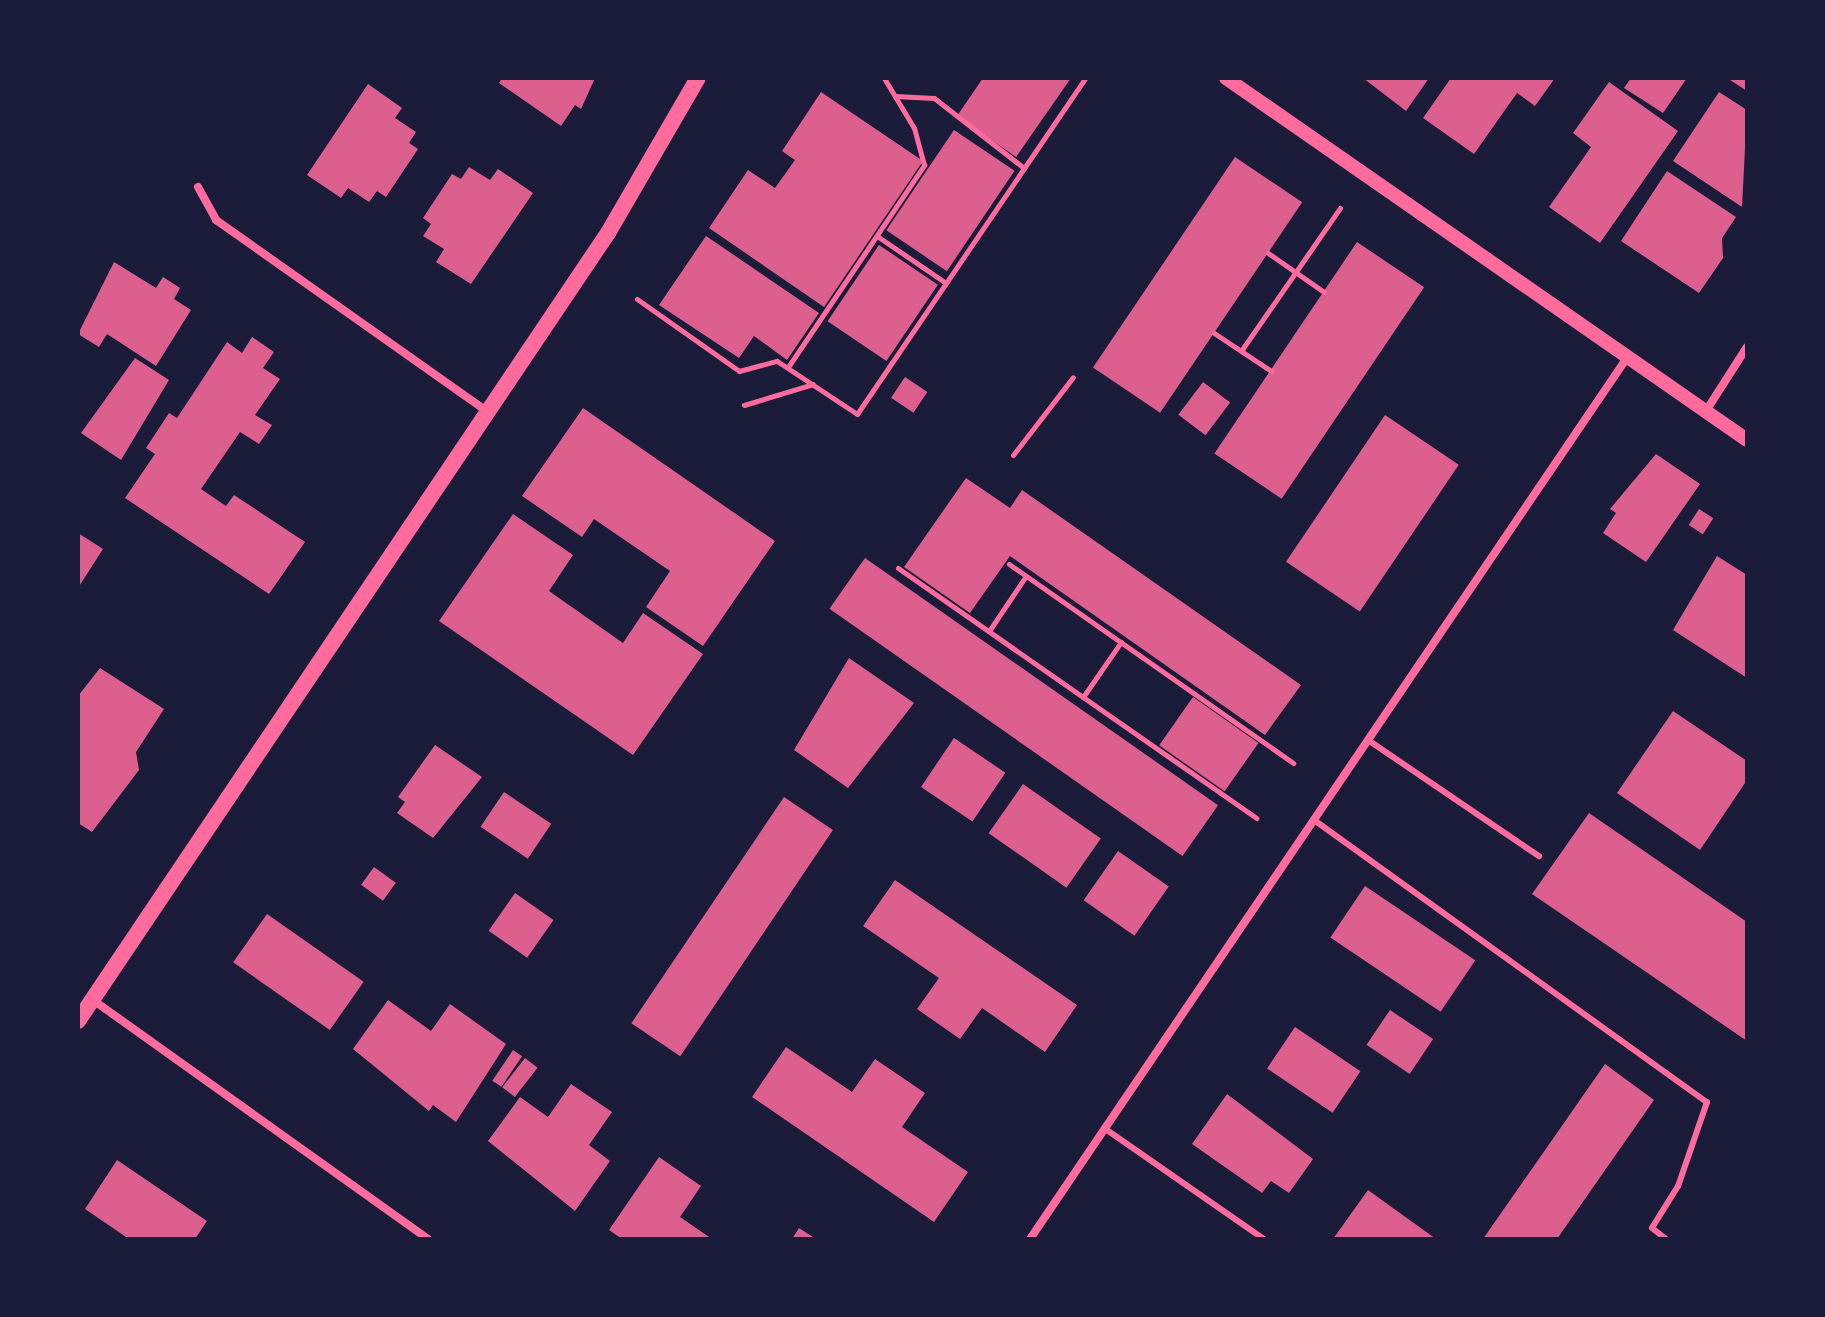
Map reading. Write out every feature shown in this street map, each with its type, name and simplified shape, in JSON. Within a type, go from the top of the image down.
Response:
[{"type":"main road","points":[[78,1021],[667,142],[698,78]]},
{"type":"street","points":[[1226,78],[1747,440]]},
{"type":"street","points":[[198,187],[216,220],[485,410]]},
{"type":"street","points":[[1706,411],[1747,347]]},
{"type":"street","points":[[1030,1239],[1628,356]]},
{"type":"street","points":[[92,1000],[428,1239]]},
{"type":"lane","points":[[1368,740],[1539,856]]},
{"type":"lane","points":[[1314,820],[1707,1102],[1678,1186],[1652,1228],[1666,1239]]},
{"type":"lane","points":[[1104,1128],[1264,1239]]},
{"type":"path","points":[[788,367],[924,165],[895,96],[884,78]]},
{"type":"path","points":[[637,299],[739,371],[777,361],[857,414],[1085,78]]},
{"type":"path","points":[[895,96],[934,98],[1024,168]]},
{"type":"path","points":[[1241,351],[1340,208]]},
{"type":"path","points":[[877,236],[946,283]]},
{"type":"path","points":[[1268,253],[1324,292]]},
{"type":"path","points":[[1214,333],[1271,371]]},
{"type":"path","points":[[1013,455],[1073,377]]},
{"type":"path","points":[[744,405],[813,384]]},
{"type":"path","points":[[1009,564],[1293,763]]},
{"type":"path","points":[[898,568],[1256,818]]},
{"type":"path","points":[[989,631],[1026,576]]},
{"type":"path","points":[[1083,697],[1121,642]]},
{"type":"building","points":[[502,78],[595,78],[581,109],[575,105],[561,126],[499,83]]},
{"type":"building","points":[[983,78],[1071,78],[1016,157],[957,116]]},
{"type":"building","points":[[1363,78],[1429,78],[1406,111]]},
{"type":"building","points":[[1451,78],[1555,78],[1535,106],[1517,93],[1474,154],[1423,118]]},
{"type":"building","points":[[1631,78],[1687,78],[1663,113],[1624,88]]},
{"type":"building","points":[[1727,78],[1747,78],[1747,91]]},
{"type":"building","points":[[1609,82],[1678,131],[1600,243],[1549,207],[1591,147],[1573,133]]},
{"type":"building","points":[[368,84],[402,108],[395,118],[416,132],[409,143],[418,149],[386,197],[377,191],[369,202],[348,188],[341,198],[307,175]]},
{"type":"building","points":[[821,92],[923,161],[824,307],[709,228],[748,170],[775,188],[795,160],[782,151]]},
{"type":"building","points":[[1719,92],[1747,110],[1742,207],[1673,161]]},
{"type":"building","points":[[954,130],[1015,171],[947,271],[886,230]]},
{"type":"building","points":[[1235,157],[1302,202],[1160,413],[1093,368]]},
{"type":"building","points":[[469,167],[490,180],[498,169],[533,193],[471,284],[436,262],[444,249],[423,236],[431,224],[423,218],[452,174],[461,179]]},
{"type":"building","points":[[1667,171],[1736,217],[1722,238],[1723,258],[1699,293],[1621,241]]},
{"type":"building","points":[[706,236],[819,313],[787,360],[754,336],[739,358],[659,305]]},
{"type":"building","points":[[1357,242],[1424,287],[1282,499],[1214,453]]},
{"type":"building","points":[[879,245],[938,285],[886,361],[828,321]]},
{"type":"building","points":[[114,262],[156,288],[163,277],[180,288],[174,299],[191,310],[156,366],[107,334],[99,347],[78,334]]},
{"type":"building","points":[[252,337],[274,352],[263,368],[280,379],[255,415],[272,425],[259,444],[240,432],[201,489],[226,506],[234,495],[305,542],[269,594],[125,498],[155,454],[146,448],[169,413],[177,418],[227,342],[242,353]]},
{"type":"building","points":[[135,358],[169,380],[121,460],[81,433]]},
{"type":"building","points":[[905,377],[927,392],[913,413],[891,398]]},
{"type":"building","points":[[1203,382],[1230,402],[1205,435],[1178,415]]},
{"type":"building","points":[[583,408],[775,541],[703,646],[646,607],[670,571],[594,519],[582,537],[522,496]]},
{"type":"building","points":[[1385,415],[1459,465],[1360,612],[1286,562]]},
{"type":"building","points":[[1656,454],[1700,484],[1646,562],[1603,533],[1616,513],[1610,509]]},
{"type":"building","points":[[966,478],[1010,508],[1022,490],[1301,685],[1265,735],[1010,556],[970,613],[904,567]]},
{"type":"building","points":[[1699,509],[1713,518],[1703,534],[1689,525]]},
{"type":"building","points":[[513,514],[573,555],[549,591],[623,643],[643,613],[703,654],[633,755],[439,621]]},
{"type":"building","points":[[78,533],[103,549],[78,588]]},
{"type":"building","points":[[1717,556],[1747,575],[1747,678],[1673,630]]},
{"type":"building","points":[[865,558],[1218,805],[1182,856],[829,609]]},
{"type":"building","points":[[849,658],[914,703],[848,788],[794,750]]},
{"type":"building","points":[[100,668],[164,709],[136,752],[139,770],[92,832],[78,823],[78,696]]},
{"type":"building","points":[[1193,697],[1259,743],[1225,791],[1159,745]]},
{"type":"building","points":[[1673,711],[1747,761],[1747,780],[1700,850],[1617,793]]},
{"type":"building","points":[[954,738],[1005,773],[972,822],[921,787]]},
{"type":"building","points":[[435,745],[482,777],[433,838],[397,813],[405,802],[398,797]]},
{"type":"building","points":[[1023,784],[1101,838],[1066,888],[989,833]]},
{"type":"building","points":[[504,792],[551,824],[528,859],[481,827]]},
{"type":"building","points":[[784,797],[833,830],[680,1056],[631,1023]]},
{"type":"building","points":[[1589,813],[1747,922],[1747,1041],[1532,894]]},
{"type":"building","points":[[1118,851],[1169,887],[1134,936],[1084,900]]},
{"type":"building","points":[[374,867],[396,883],[383,901],[361,885]]},
{"type":"building","points":[[895,880],[1077,1005],[1045,1052],[982,1008],[960,1039],[917,1009],[939,978],[863,926]]},
{"type":"building","points":[[1365,886],[1475,960],[1441,1012],[1330,937]]},
{"type":"building","points":[[515,893],[554,920],[527,958],[489,931]]},
{"type":"building","points":[[267,914],[364,982],[330,1030],[233,962]]},
{"type":"building","points":[[388,1000],[431,1031],[450,1004],[506,1044],[456,1122],[433,1105],[429,1111],[353,1049]]},
{"type":"building","points":[[1390,1010],[1433,1039],[1410,1074],[1367,1045]]},
{"type":"building","points":[[1295,1027],[1360,1071],[1333,1113],[1267,1068]]},
{"type":"building","points":[[786,1047],[852,1092],[875,1059],[925,1093],[902,1127],[968,1172],[934,1222],[752,1097]]},
{"type":"building","points":[[513,1050],[522,1056],[501,1087],[492,1081]]},
{"type":"building","points":[[525,1058],[538,1068],[515,1097],[502,1087]]},
{"type":"building","points":[[1605,1064],[1654,1100],[1557,1239],[1483,1239]]},
{"type":"building","points":[[571,1084],[612,1112],[589,1145],[610,1161],[575,1211],[488,1141],[520,1097],[548,1117]]},
{"type":"building","points":[[1227,1094],[1313,1159],[1289,1193],[1271,1181],[1262,1193],[1192,1144]]},
{"type":"building","points":[[659,1157],[701,1186],[680,1217],[712,1239],[622,1239],[609,1230]]},
{"type":"building","points":[[117,1160],[207,1221],[195,1239],[129,1239],[85,1209]]},
{"type":"building","points":[[1368,1190],[1436,1239],[1333,1239]]},
{"type":"building","points":[[799,1228],[816,1239],[792,1239]]}]
